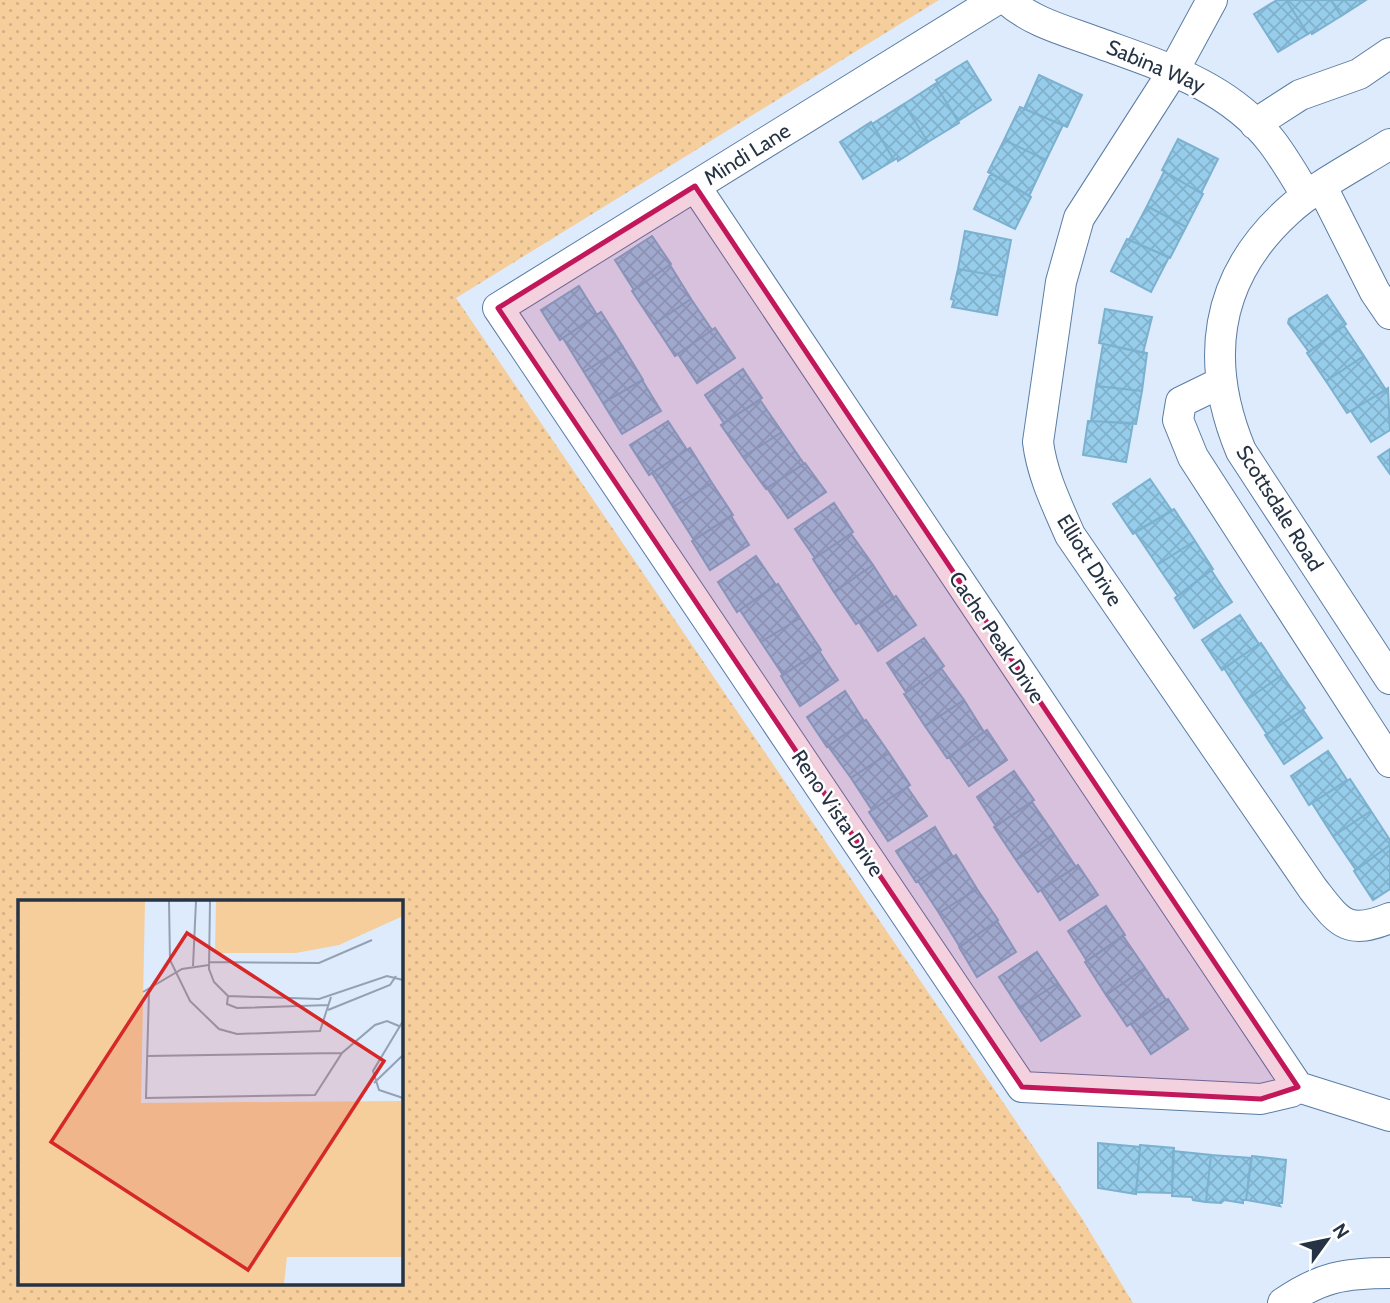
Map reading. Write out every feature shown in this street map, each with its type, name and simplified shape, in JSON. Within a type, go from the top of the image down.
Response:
[{"type":"street","name":"Mindi Lane","points":[[498,308],[996,0]]},
{"type":"street","name":"Sabina Way","points":[[1007,0],[1035,19],[1174,70],[1208,87],[1242,111],[1315,192],[1390,314]]},
{"type":"street","points":[[1174,70],[1212,0]]},
{"type":"street","points":[[1255,124],[1300,95],[1359,74],[1390,53]]},
{"type":"street","name":"Elliott Drive","points":[[1174,70],[1079,218],[1060,282],[1038,442],[1039,455],[1051,493],[1070,535],[1313,889],[1336,918],[1351,926],[1365,926],[1390,918]]},
{"type":"street","name":"Scottsdale Road","points":[[1390,144],[1288,211],[1259,240],[1239,273],[1225,310],[1220,347],[1220,383],[1228,419],[1241,451],[1390,679]]},
{"type":"street","name":"Cache Peak Drive","points":[[695,186],[1298,1087]]},
{"type":"street","name":"Reno Vista Drive","points":[[498,308],[1022,1087],[1261,1099],[1291,1092],[1298,1087]]},
{"type":"street","points":[[1220,383],[1181,402],[1178,420],[1193,457],[1390,762]]},
{"type":"street","points":[[1298,1087],[1390,1116]]},
{"type":"street","points":[[1283,1303],[1307,1287],[1334,1277],[1390,1273]]},
{"type":"highlighted area","points":[[695,186],[1298,1087],[1261,1099],[1022,1087],[498,308]]},
{"type":"shaded area","points":[[0,0],[939,0],[456,298],[1081,1217],[1133,1303],[0,1303]]},
{"type":"building","points":[[1277,0],[1286,0],[1308,34],[1278,52],[1254,14]]},
{"type":"building","points":[[1286,0],[1331,0],[1341,16],[1308,34]]},
{"type":"building","points":[[1331,0],[1366,0],[1341,16]]},
{"type":"building","points":[[967,61],[991,100],[958,121],[935,84],[938,83],[936,80]]},
{"type":"building","points":[[1039,75],[1082,95],[1067,127],[1024,109]]},
{"type":"building","points":[[935,84],[959,123],[928,142],[904,104]]},
{"type":"building","points":[[904,104],[928,142],[898,161],[897,158],[894,160],[872,124]]},
{"type":"building","points":[[1020,107],[1063,125],[1046,160],[1004,140]]},
{"type":"building","points":[[871,122],[894,160],[863,179],[840,142]]},
{"type":"building","points":[[1178,139],[1218,159],[1201,193],[1162,170]]},
{"type":"building","points":[[1004,140],[1046,160],[1029,196],[988,172]]},
{"type":"building","points":[[1164,172],[1203,194],[1186,227],[1147,206]]},
{"type":"building","points":[[991,173],[1031,197],[1015,229],[974,209]]},
{"type":"building","points":[[1147,206],[1186,227],[1170,258],[1129,240]]},
{"type":"building","points":[[965,231],[1011,240],[1004,277],[958,269]]},
{"type":"building","points":[[652,236],[671,264],[634,290],[615,260]]},
{"type":"building","points":[[1127,239],[1169,257],[1151,292],[1111,271]]},
{"type":"building","points":[[670,265],[691,299],[654,324],[632,291]]},
{"type":"building","points":[[958,269],[1004,277],[997,315],[952,307],[954,300],[951,299]]},
{"type":"building","points":[[579,286],[597,315],[560,340],[541,310]]},
{"type":"building","points":[[1327,295],[1346,324],[1309,352],[1288,323],[1289,319]]},
{"type":"building","points":[[691,299],[712,330],[675,356],[654,324]]},
{"type":"building","points":[[1105,309],[1152,317],[1143,353],[1099,343]]},
{"type":"building","points":[[601,312],[623,347],[584,372],[563,338]]},
{"type":"building","points":[[1344,326],[1364,356],[1326,381],[1307,353]]},
{"type":"building","points":[[715,328],[735,358],[697,383],[678,354]]},
{"type":"building","points":[[1103,344],[1147,353],[1142,391],[1096,386]]},
{"type":"building","points":[[623,347],[643,380],[603,403],[584,372]]},
{"type":"building","points":[[1364,356],[1386,390],[1347,413],[1326,381]]},
{"type":"building","points":[[743,369],[762,398],[724,423],[705,395]]},
{"type":"building","points":[[642,380],[661,411],[622,434],[603,403]]},
{"type":"building","points":[[1096,386],[1142,391],[1136,424],[1091,421]]},
{"type":"building","points":[[1388,388],[1390,430],[1371,442],[1351,411]]},
{"type":"building","points":[[760,400],[782,432],[743,457],[721,425]]},
{"type":"building","points":[[668,421],[687,450],[649,475],[630,445]]},
{"type":"building","points":[[1088,421],[1133,423],[1126,462],[1083,455]]},
{"type":"building","points":[[782,432],[804,464],[766,489],[743,457]]},
{"type":"building","points":[[690,448],[712,483],[673,507],[652,473]]},
{"type":"building","points":[[1390,449],[1390,474],[1378,457]]},
{"type":"building","points":[[805,463],[826,492],[788,518],[767,488]]},
{"type":"building","points":[[1150,479],[1172,511],[1133,534],[1113,504]]},
{"type":"building","points":[[712,483],[733,515],[694,540],[673,507]]},
{"type":"building","points":[[834,503],[853,532],[815,558],[795,529]]},
{"type":"building","points":[[1174,509],[1195,541],[1157,565],[1135,532]]},
{"type":"building","points":[[731,516],[749,545],[710,570],[692,541]]},
{"type":"building","points":[[851,534],[873,565],[834,592],[813,559]]},
{"type":"building","points":[[1195,541],[1213,569],[1178,596],[1157,565]]},
{"type":"building","points":[[756,556],[776,585],[737,612],[718,582]]},
{"type":"building","points":[[873,565],[894,598],[856,624],[834,592]]},
{"type":"building","points":[[1211,570],[1232,602],[1194,628],[1175,598]]},
{"type":"building","points":[[778,584],[800,618],[761,642],[740,610]]},
{"type":"building","points":[[896,596],[916,625],[878,651],[859,622]]},
{"type":"building","points":[[1240,615],[1259,644],[1222,670],[1202,640]]},
{"type":"building","points":[[800,618],[821,650],[783,675],[761,642]]},
{"type":"building","points":[[924,638],[944,666],[906,692],[887,663]]},
{"type":"building","points":[[1261,643],[1282,675],[1245,701],[1224,668]]},
{"type":"building","points":[[819,651],[838,680],[800,706],[781,676]]},
{"type":"building","points":[[941,668],[964,700],[925,726],[904,694]]},
{"type":"building","points":[[1282,675],[1305,708],[1267,734],[1245,701]]},
{"type":"building","points":[[845,691],[864,721],[827,747],[807,717]]},
{"type":"building","points":[[964,700],[984,732],[947,758],[925,726]]},
{"type":"building","points":[[1303,710],[1322,738],[1284,764],[1265,735]]},
{"type":"building","points":[[866,720],[889,753],[851,778],[828,746]]},
{"type":"building","points":[[987,730],[1007,760],[969,786],[949,757]]},
{"type":"building","points":[[1328,751],[1347,780],[1309,805],[1291,776]]},
{"type":"building","points":[[889,753],[910,785],[872,810],[851,778]]},
{"type":"building","points":[[1014,771],[1034,800],[996,826],[977,797]]},
{"type":"building","points":[[1350,779],[1371,811],[1333,836],[1312,803]]},
{"type":"building","points":[[907,787],[927,816],[888,841],[869,812]]},
{"type":"building","points":[[1032,802],[1054,834],[1016,860],[994,827]]},
{"type":"building","points":[[1371,811],[1390,840],[1390,845],[1356,870],[1333,836]]},
{"type":"building","points":[[935,827],[953,857],[916,882],[896,851]]},
{"type":"building","points":[[1054,834],[1076,867],[1038,892],[1016,860]]},
{"type":"building","points":[[1390,845],[1390,889],[1373,900],[1354,871]]},
{"type":"building","points":[[956,855],[977,889],[939,913],[918,881]]},
{"type":"building","points":[[1078,865],[1098,895],[1060,920],[1041,890]]},
{"type":"building","points":[[977,889],[998,920],[960,947],[939,913]]},
{"type":"building","points":[[1106,906],[1125,935],[1087,961],[1068,931]]},
{"type":"building","points":[[997,921],[1016,952],[977,977],[959,947]]},
{"type":"building","points":[[1123,936],[1145,968],[1106,995],[1085,962]]},
{"type":"building","points":[[1037,952],[1058,983],[1019,1008],[999,977]]},
{"type":"building","points":[[1145,968],[1166,1000],[1127,1026],[1106,995]]},
{"type":"building","points":[[1058,983],[1080,1016],[1041,1041],[1019,1008]]},
{"type":"building","points":[[1168,999],[1188,1029],[1151,1054],[1131,1024]]},
{"type":"building","points":[[1098,1143],[1140,1147],[1136,1194],[1098,1188]]},
{"type":"building","points":[[1140,1145],[1174,1148],[1172,1193],[1136,1192]]},
{"type":"building","points":[[1173,1151],[1211,1155],[1206,1202],[1193,1200],[1192,1197],[1172,1196]]},
{"type":"building","points":[[1211,1155],[1251,1158],[1246,1200],[1243,1200],[1243,1203],[1224,1200],[1221,1203],[1206,1202]]},
{"type":"building","points":[[1252,1156],[1286,1160],[1282,1203],[1278,1203],[1280,1206],[1246,1200]]}]
